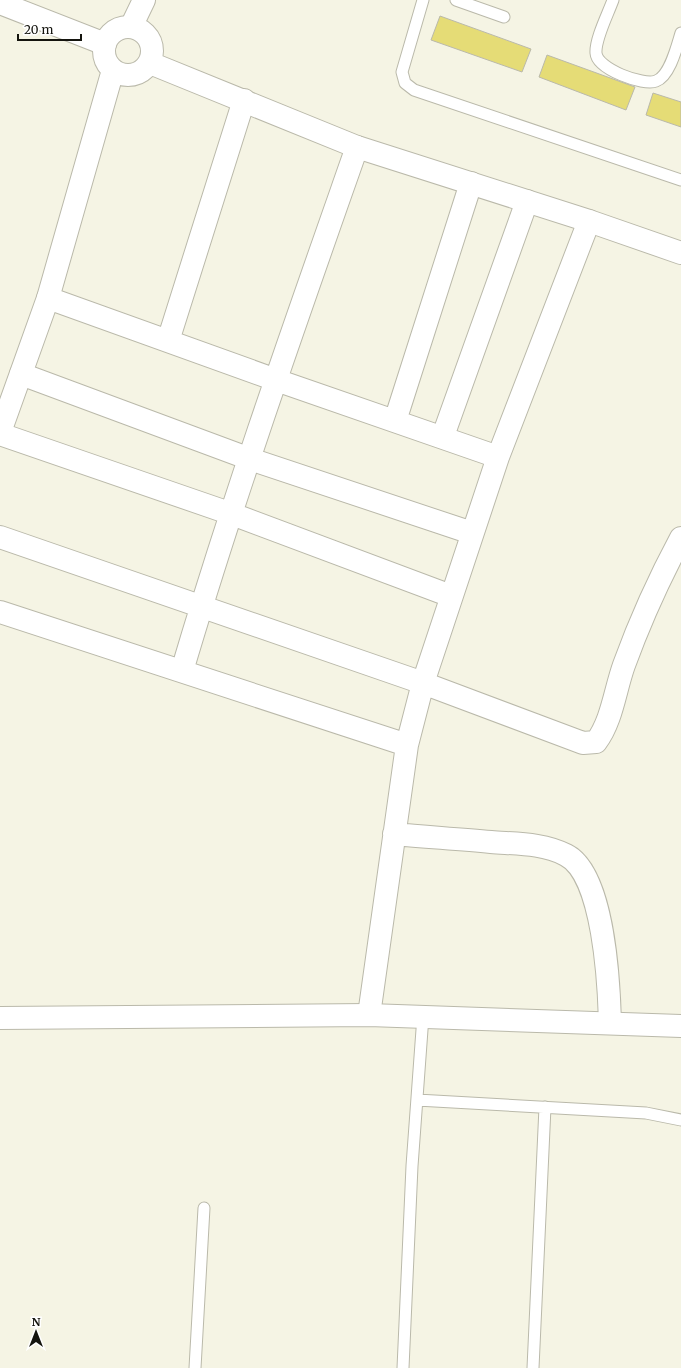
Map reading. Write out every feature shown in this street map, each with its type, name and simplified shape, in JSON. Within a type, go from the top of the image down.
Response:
[{"type":"street","points":[[131,27],[144,0]]},
{"type":"street","points":[[0,3],[104,44]]},
{"type":"street","points":[[131,27],[139,29],[150,40],[152,48],[150,63],[140,73],[126,76],[113,70],[104,59],[104,44],[115,31],[131,27]]},
{"type":"street","points":[[150,63],[357,147],[527,201],[681,253]]},
{"type":"street","points":[[113,70],[48,298],[0,433],[232,514],[451,596]]},
{"type":"street","points":[[168,341],[244,100]]},
{"type":"street","points":[[182,671],[201,607],[276,380],[357,147]]},
{"type":"street","points":[[395,421],[471,183]]},
{"type":"street","points":[[443,436],[527,201]]},
{"type":"street","points":[[369,1015],[407,745],[423,683],[498,457],[589,222]]},
{"type":"street","points":[[48,298],[276,380],[443,436],[498,457]]},
{"type":"street","points":[[21,374],[250,459],[472,533]]},
{"type":"street","points":[[0,537],[423,683],[584,743],[596,742],[603,732],[624,665],[661,576],[681,538]]},
{"type":"street","points":[[0,612],[407,745]]},
{"type":"street","points":[[394,834],[543,846],[567,855],[578,866],[590,888],[603,934],[608,972],[610,1023]]},
{"type":"street","points":[[0,1018],[369,1015],[681,1026]]},
{"type":"lane","points":[[423,0],[402,72],[405,83],[414,90],[681,180]]},
{"type":"lane","points":[[456,0],[504,17]]},
{"type":"lane","points":[[613,0],[596,53],[600,63],[609,70],[645,82],[657,81],[666,73],[681,33]]},
{"type":"lane","points":[[403,1368],[417,1100],[423,1016]]},
{"type":"lane","points":[[417,1100],[545,1106],[646,1114],[681,1120]]},
{"type":"lane","points":[[533,1368],[545,1106]]},
{"type":"lane","points":[[195,1368],[204,1208]]},
{"type":"building","points":[[440,16],[531,49],[522,72],[431,40]]},
{"type":"building","points":[[547,55],[635,87],[626,110],[539,77]]},
{"type":"building","points":[[653,93],[681,102],[681,127],[646,115]]}]
